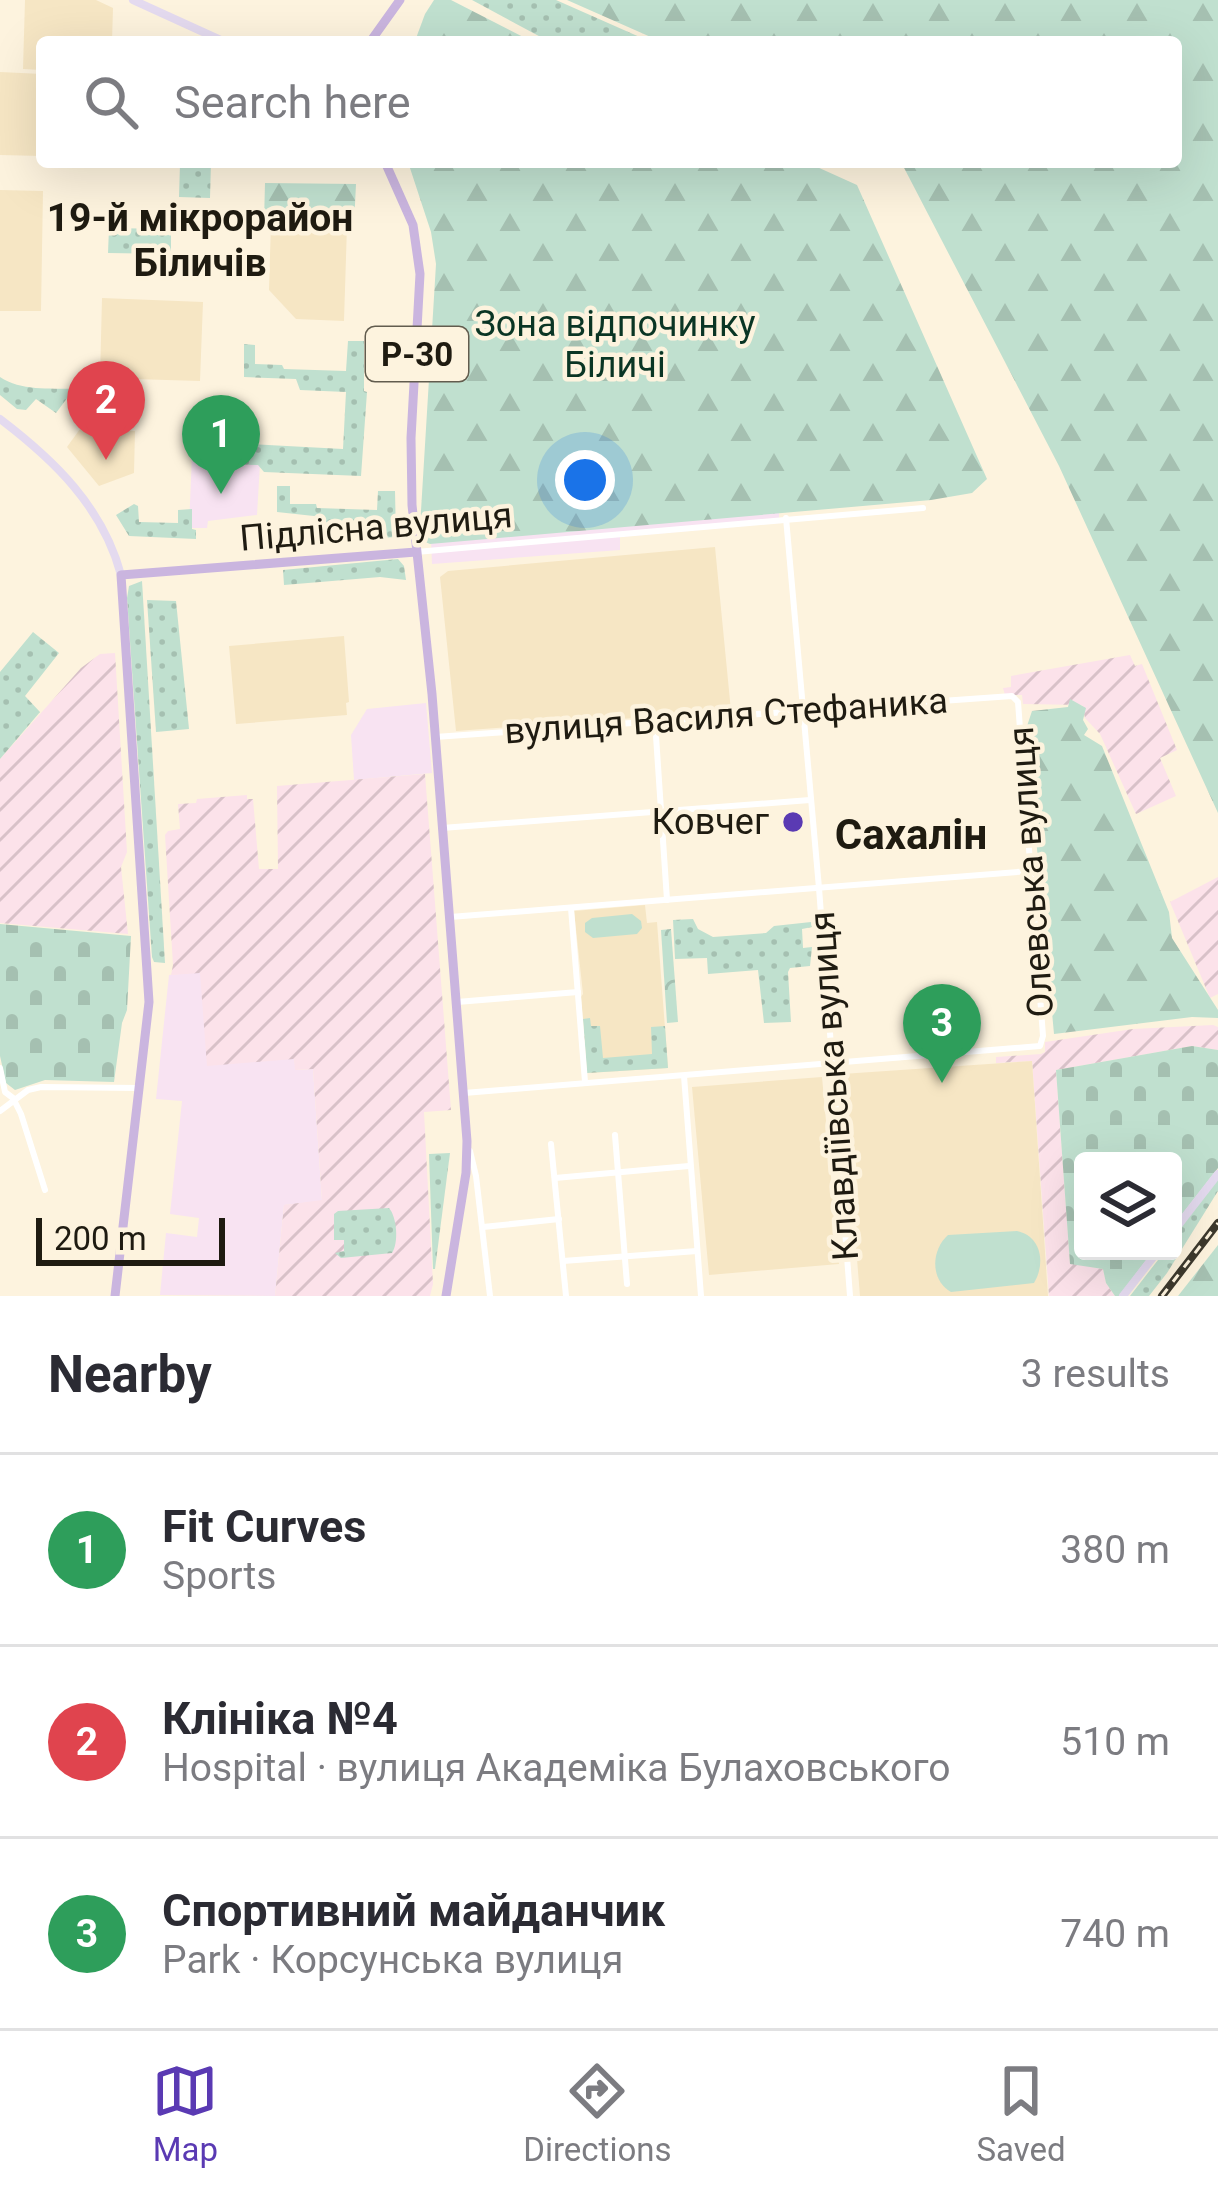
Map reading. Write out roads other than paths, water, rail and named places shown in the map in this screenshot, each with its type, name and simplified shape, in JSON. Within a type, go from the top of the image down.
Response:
[{"type":"main road","points":[[374,36],[400,0]]},
{"type":"main road","name":"Р-30","points":[[389,168],[413,225],[421,274],[411,439],[416,552],[467,1142],[446,1296]]},
{"type":"main road","name":"Підлісна вулиця","points":[[121,575],[416,552]]},
{"type":"main road","points":[[115,1296],[149,979],[121,575]]},
{"type":"street","points":[[133,0],[212,36]]},
{"type":"street","points":[[0,419],[76,488],[112,548],[121,575]]},
{"type":"street","name":"Підлісна вулиця","points":[[416,552],[923,508]]},
{"type":"street","name":"Клавдіївська вулиця","points":[[786,518],[850,1296]]},
{"type":"street","name":"вулиця Василя Стефаника","points":[[435,737],[1016,698]]},
{"type":"street","name":"Олевська вулиця","points":[[831,1064],[1040,1046],[1043,1036],[1016,698]]},
{"type":"street","points":[[655,721],[667,900]]},
{"type":"street","points":[[442,828],[811,800]]},
{"type":"street","points":[[450,917],[1030,871]]},
{"type":"street","points":[[572,908],[585,1082]]},
{"type":"street","points":[[457,1002],[578,992]]},
{"type":"street","points":[[464,1093],[831,1064]]},
{"type":"street","points":[[0,1068],[3,1091],[21,1114],[45,1190]]},
{"type":"street","points":[[684,1076],[701,1296]]},
{"type":"street","points":[[0,1111],[28,1090],[52,1086],[140,1088]]},
{"type":"street","points":[[615,1135],[627,1284]]},
{"type":"street","points":[[467,1142],[476,1176],[490,1296]]},
{"type":"street","points":[[551,1144],[566,1296]]},
{"type":"street","points":[[555,1178],[691,1166]]},
{"type":"street","points":[[1182,1220],[1218,1174]]},
{"type":"street","points":[[482,1227],[559,1219]]},
{"type":"street","points":[[563,1262],[698,1251]]},
{"type":"street","points":[[1124,1296],[1151,1260]]},
{"type":"railway","points":[[1162,1296],[1218,1223]]},
{"type":"place","name":"Клініка №4","points":[[106,460]]},
{"type":"place","name":"Fit Curves","points":[[221,494]]},
{"type":"place","name":"Ковчег","points":[[793,822]]},
{"type":"place","name":"Спортивний майданчик","points":[[942,1083]]},
{"type":"district","name":"19-й мікрорайон Біличів","points":[[200,240]]},
{"type":"district","name":"Сахалін","points":[[911,834]]},
{"type":"park label","name":"Зона відпочинку Біличі","points":[[615,344]]}]
